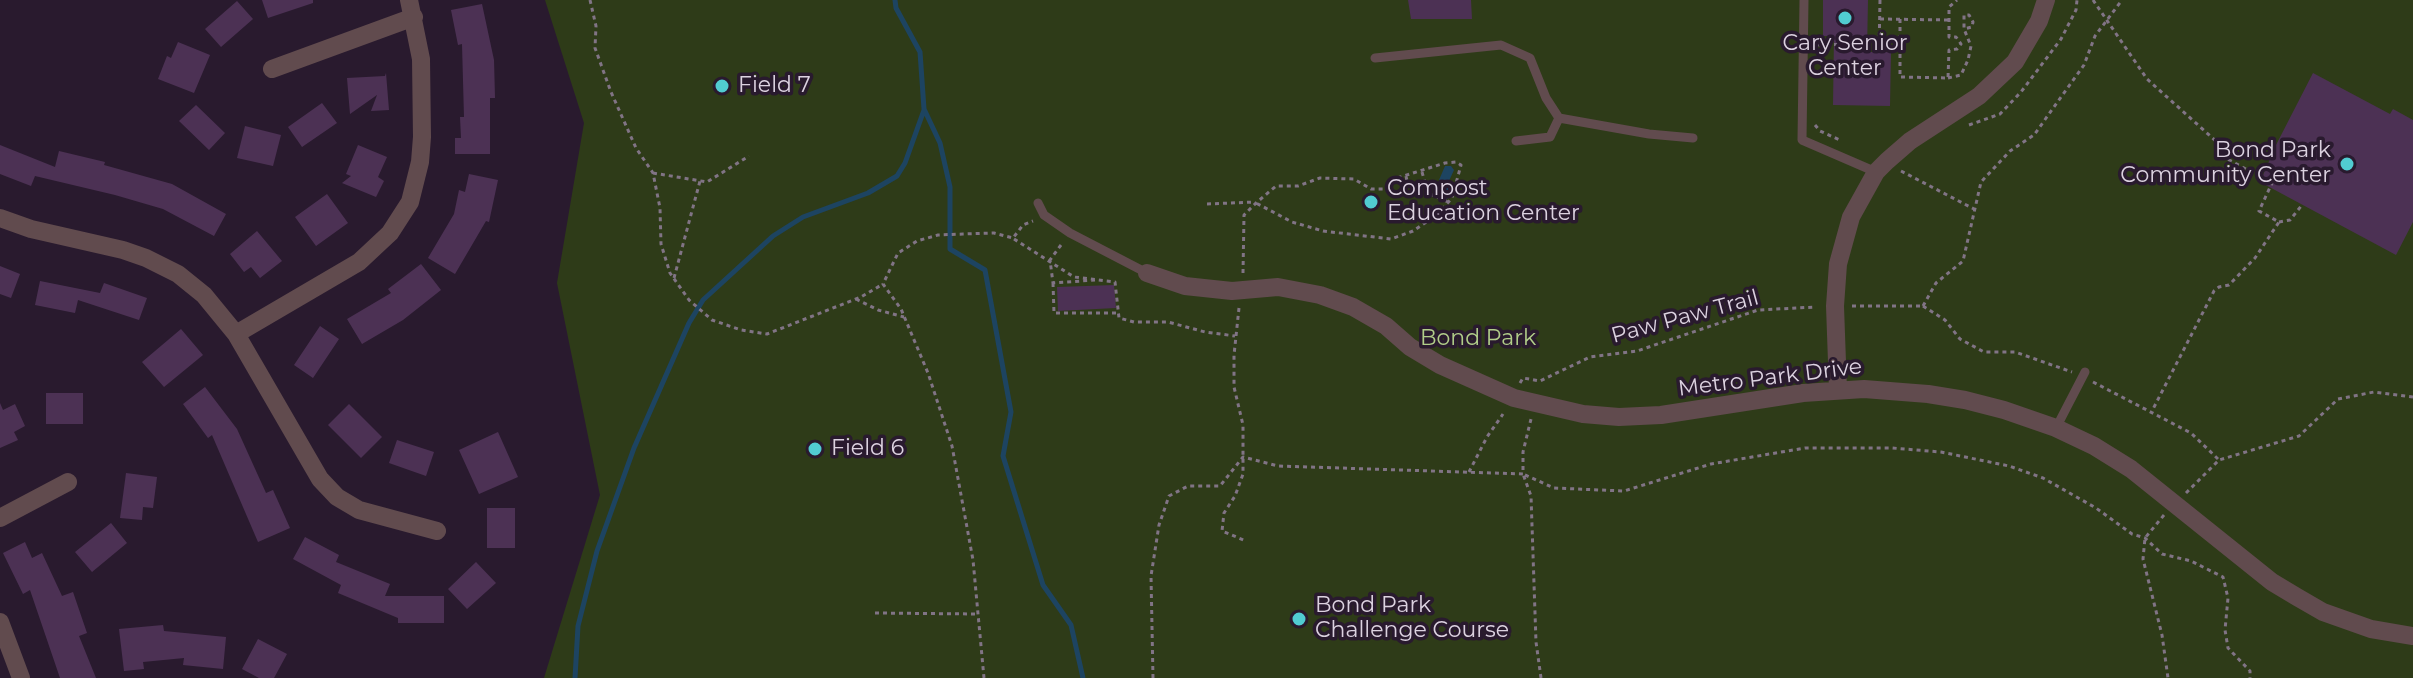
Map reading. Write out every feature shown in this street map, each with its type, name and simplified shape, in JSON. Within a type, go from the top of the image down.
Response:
[{"type":"street","points":[[1838,390],[1835,306],[1838,264],[1851,217],[1876,172],[1910,141],[1979,96],[2015,62],[2039,21],[2046,0]]},
{"type":"street","points":[[236,334],[359,262],[378,247],[403,216],[415,187],[422,137],[421,59],[411,9],[272,69]]},
{"type":"street","points":[[0,218],[31,229],[123,250],[164,266],[204,295],[236,334],[320,479],[337,497],[359,510],[437,531]]},
{"type":"street","name":"Metro Park Drive","points":[[1147,273],[1185,286],[1232,291],[1278,287],[1320,295],[1353,307],[1386,326],[1410,347],[1513,408],[1619,417],[1706,409],[1838,390],[1895,390],[1965,400],[2056,428],[2094,446],[2176,503],[2272,582],[2323,612],[2371,629],[2413,636]]},
{"type":"street","points":[[0,518],[68,482]]},
{"type":"street","points":[[0,622],[21,678]]},
{"type":"lane","points":[[1804,0],[1802,140],[1876,172]]},
{"type":"lane","points":[[1375,58],[1501,45],[1530,58],[1546,98],[1559,118],[1649,134],[1693,138]]},
{"type":"lane","points":[[1516,141],[1550,137],[1559,118]]},
{"type":"lane","points":[[1038,203],[1044,215],[1070,233],[1147,273]]},
{"type":"lane","points":[[2056,428],[2085,372]]},
{"type":"path","points":[[590,0],[596,26],[595,48],[611,92],[636,148],[653,173],[660,208],[661,244],[674,278],[689,300],[712,320],[741,330],[767,334],[856,299],[883,284],[898,253],[917,241],[938,235],[994,233],[1013,238],[1074,277],[1115,282],[1119,318],[1134,322],[1168,322],[1235,336]]},
{"type":"path","points":[[1879,52],[1880,0]]},
{"type":"path","points":[[1948,78],[1949,7],[1957,0]]},
{"type":"path","points":[[2093,0],[2147,79],[2218,143],[2216,153],[2272,183],[2259,211],[2279,222],[2290,220],[2302,205]]},
{"type":"path","name":"Paw Paw Trail","points":[[1513,408],[1523,378],[1540,381],[1590,357],[1637,351],[1758,310],[1923,306],[1936,283],[1963,261],[1981,182],[2010,151],[2034,135],[2084,65],[2095,36],[2122,0]]},
{"type":"path","points":[[1880,19],[1949,20]]},
{"type":"path","points":[[1900,19],[1900,77],[1948,78],[1961,75],[1971,46],[1964,29]]},
{"type":"path","points":[[1814,36],[1814,45],[1855,44]]},
{"type":"path","points":[[1949,37],[1956,37],[1961,44],[1957,49],[1949,50]]},
{"type":"path","points":[[1879,43],[1900,43]]},
{"type":"path","points":[[1814,124],[1820,131],[1843,141]]},
{"type":"path","points":[[653,173],[707,182],[749,156]]},
{"type":"path","points":[[1207,204],[1256,202],[1292,222],[1323,231],[1391,239],[1425,224],[1438,214],[1448,202],[1461,165],[1445,163],[1397,178],[1387,189],[1371,189],[1354,179],[1320,178],[1298,186],[1276,186],[1256,202],[1244,215],[1234,387],[1243,425],[1243,474],[1235,496],[1224,513],[1222,531],[1246,541]]},
{"type":"path","points":[[1896,168],[1976,210]]},
{"type":"path","points":[[1422,171],[1428,193],[1448,202]]},
{"type":"path","points":[[1406,176],[1410,195]]},
{"type":"path","points":[[674,278],[700,181]]},
{"type":"path","points":[[1013,238],[1023,225],[1044,215]]},
{"type":"path","points":[[2152,411],[2214,291],[2229,285],[2249,264],[2279,222]]},
{"type":"path","points":[[1070,233],[1050,260],[1054,313],[1118,313]]},
{"type":"path","points":[[1053,283],[1110,279]]},
{"type":"path","points":[[883,284],[904,317],[928,373],[952,446],[973,560],[984,678]]},
{"type":"path","points":[[856,299],[878,310],[904,317]]},
{"type":"path","points":[[2168,678],[2162,635],[2143,559],[2145,538],[2219,460],[2299,436],[2338,399],[2374,392],[2413,397]]},
{"type":"path","points":[[1469,472],[1487,437],[1513,408],[1532,418],[1523,452],[1523,474],[1531,496],[1536,642],[1541,678]]},
{"type":"path","points":[[1243,457],[1278,466],[1523,474],[1554,488],[1624,491],[1711,464],[1805,448],[1892,448],[1941,452],[2009,466],[2043,478],[2096,508],[2132,534],[2145,538],[2162,554],[2191,561],[2223,577],[2228,598],[2225,630],[2228,648],[2250,671],[2250,678]]},
{"type":"path","points":[[1153,678],[1151,576],[1159,525],[1169,496],[1188,486],[1220,486],[1243,457]]},
{"type":"path","points":[[875,613],[977,614]]},
{"type":"green space","name":"Bond Park","points":[[545,0],[2413,0],[2413,678],[544,678],[600,495],[557,283],[584,123]]},
{"type":"water","points":[[1445,166],[1451,166],[1454,170],[1449,181],[1450,195],[1443,199],[1437,194]]},
{"type":"building","points":[[262,0],[313,0],[313,3],[268,18]]},
{"type":"building","points":[[1408,0],[1471,0],[1472,19],[1411,19]]},
{"type":"building","points":[[1823,0],[1868,0],[1867,52],[1891,52],[1890,106],[1833,105],[1834,36],[1823,36]]},
{"type":"building","points":[[237,1],[253,19],[221,47],[205,29]]},
{"type":"building","points":[[482,4],[494,60],[495,98],[490,98],[490,154],[455,154],[455,138],[461,138],[460,117],[464,117],[462,44],[458,45],[451,10]]},
{"type":"building","points":[[178,42],[210,55],[194,93],[158,79],[167,56],[171,58]]},
{"type":"building","points":[[386,73],[389,110],[371,111],[377,95],[350,114],[347,78],[385,76]]},
{"type":"building","name":"Bond Park Community Center","points":[[2313,73],[2390,114],[2393,109],[2413,120],[2413,222],[2396,255],[2260,182]]},
{"type":"building","points":[[322,103],[337,123],[302,147],[288,127]]},
{"type":"building","points":[[196,105],[225,133],[209,150],[179,121]]},
{"type":"building","points":[[245,126],[281,135],[273,166],[237,158]]},
{"type":"building","points":[[0,145],[55,167],[59,151],[105,162],[104,165],[172,184],[226,214],[214,236],[163,209],[115,195],[35,176],[31,186],[0,174]]},
{"type":"building","points":[[358,145],[387,157],[378,177],[384,181],[376,197],[342,183],[351,176],[346,174]]},
{"type":"building","points":[[469,174],[498,180],[489,222],[486,221],[455,274],[428,258],[454,214],[459,190],[465,192]]},
{"type":"building","points":[[327,194],[348,223],[316,246],[295,217]]},
{"type":"building","points":[[257,231],[282,261],[260,278],[251,267],[244,272],[230,254]]},
{"type":"building","points":[[421,264],[441,290],[403,320],[362,344],[347,319],[391,293],[388,289]]},
{"type":"building","points":[[0,266],[20,274],[11,298],[0,294]]},
{"type":"building","points":[[40,281],[100,293],[104,283],[147,298],[139,320],[78,300],[75,313],[35,305]]},
{"type":"building","points":[[1114,285],[1116,308],[1058,311],[1057,287]]},
{"type":"building","points":[[320,326],[339,339],[313,378],[294,365]]},
{"type":"building","points":[[181,329],[203,355],[164,387],[142,362]]},
{"type":"building","points":[[205,387],[237,429],[266,493],[273,490],[290,528],[258,542],[212,435],[208,438],[183,404]]},
{"type":"building","points":[[46,393],[83,393],[83,424],[46,424]]},
{"type":"building","points":[[0,403],[3,410],[15,404],[25,426],[14,432],[18,440],[0,448]]},
{"type":"building","points":[[349,404],[382,437],[361,458],[328,425]]},
{"type":"building","points":[[498,432],[518,477],[479,494],[459,450]]},
{"type":"building","points":[[397,440],[434,452],[426,476],[389,463]]},
{"type":"building","points":[[126,473],[157,477],[153,508],[143,507],[142,520],[120,518]]},
{"type":"building","points":[[487,508],[515,508],[515,548],[487,548]]},
{"type":"building","points":[[111,523],[127,543],[92,572],[75,552]]},
{"type":"building","points":[[305,537],[339,555],[336,562],[390,584],[385,596],[444,596],[444,623],[398,623],[398,618],[338,593],[341,585],[293,559]]},
{"type":"building","points":[[25,542],[32,558],[42,553],[62,596],[73,592],[87,633],[79,636],[96,678],[60,678],[30,590],[23,594],[3,553]]},
{"type":"building","points":[[476,562],[496,583],[467,609],[448,589]]},
{"type":"building","points":[[163,625],[164,631],[226,637],[223,669],[183,665],[184,658],[143,662],[144,669],[124,671],[119,629]]},
{"type":"building","points":[[258,639],[287,654],[274,678],[259,678],[242,669]]},
{"type":"waterway","points":[[895,0],[896,8],[920,52],[924,109],[940,143],[950,187],[950,249],[985,270],[1011,412],[1003,456],[1043,585],[1071,625],[1083,678]]},
{"type":"waterway","points":[[575,678],[578,626],[597,551],[634,448],[689,323],[703,300],[773,236],[803,217],[868,193],[897,176],[905,163],[924,110]]},
{"type":"place","name":"Cary Senior Center","points":[[1845,18]]},
{"type":"place","name":"Field 7","points":[[722,86]]},
{"type":"place","name":"Bond Park Community Center","points":[[2347,164]]},
{"type":"place","name":"Compost Education Center","points":[[1371,202]]},
{"type":"place","name":"Field 6","points":[[815,449]]},
{"type":"place","name":"Bond Park Challenge Course","points":[[1299,619]]}]
